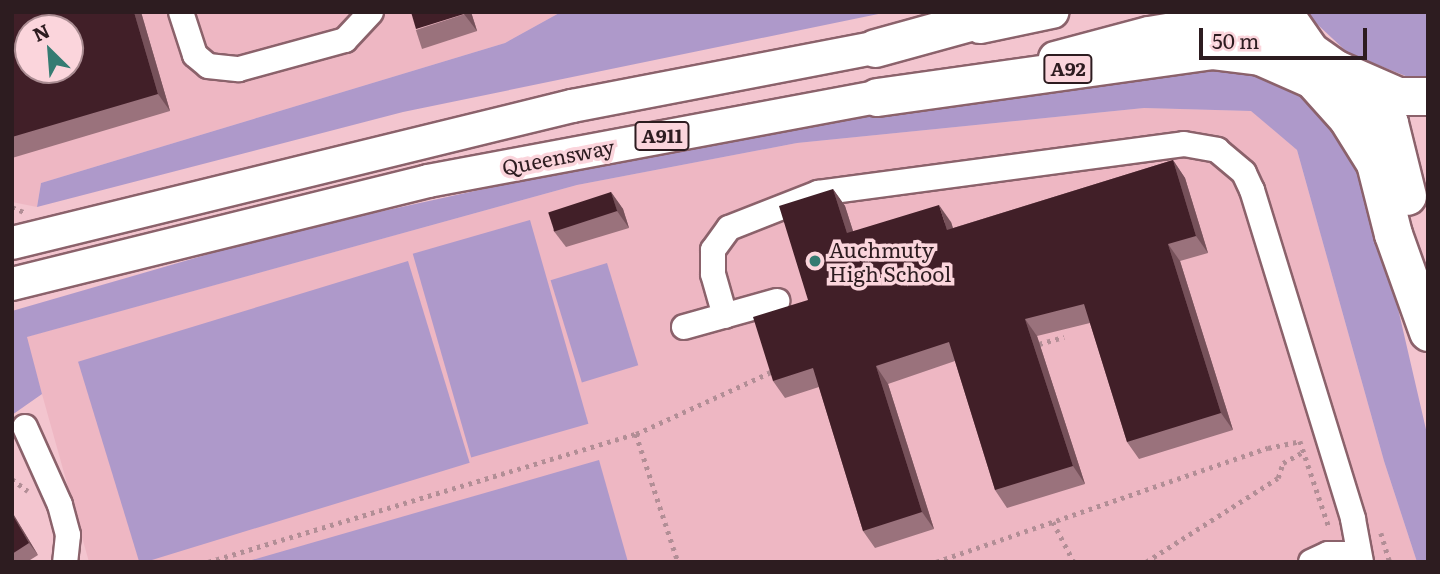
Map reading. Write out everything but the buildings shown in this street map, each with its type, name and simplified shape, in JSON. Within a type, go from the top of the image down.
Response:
[{"type":"highway","points":[[875,48],[1006,12]]},
{"type":"highway","points":[[1283,12],[1310,51],[1361,83],[1398,96],[1428,96]]},
{"type":"highway","name":"A92","points":[[877,97],[1211,50],[1260,56],[1312,79],[1347,118],[1375,163],[1393,234],[1428,332]]},
{"type":"highway","points":[[1361,83],[1390,123],[1428,300]]},
{"type":"main road","name":"Queensway","points":[[12,243],[572,106],[1052,12]]},
{"type":"main road","name":"Queensway","points":[[12,284],[428,181],[877,97],[1183,26],[1208,23],[1266,30],[1310,51]]},
{"type":"street","points":[[181,12],[195,55],[208,66],[239,69],[345,40],[371,12]]},
{"type":"street","points":[[725,316],[713,274],[713,250],[729,228],[818,193],[1184,145],[1217,150],[1244,173],[1252,190],[1353,519],[1359,558],[1328,554],[1311,562]]},
{"type":"street","points":[[684,327],[777,301]]},
{"type":"street","points":[[25,428],[60,505],[68,535],[65,562]]},
{"type":"path","points":[[1039,344],[1064,337]]},
{"type":"path","points":[[208,562],[636,434],[776,370]]},
{"type":"path","points":[[636,434],[678,562]]},
{"type":"path","points":[[936,562],[1268,448],[1300,441]]},
{"type":"path","points":[[1146,562],[1279,478],[1283,463],[1305,451]]},
{"type":"path","points":[[1053,522],[1074,562]]},
{"type":"shaded area","points":[[12,12],[561,12],[505,43],[41,183],[37,207],[12,202]]},
{"type":"shaded area","points":[[561,12],[888,12],[403,112],[37,207],[41,183],[505,43]]},
{"type":"shaded area","points":[[1304,12],[1428,12],[1428,76],[1408,77],[1348,53]]},
{"type":"shaded area","points":[[1181,63],[1255,68],[1301,89],[1365,166],[1428,438],[1428,562],[1417,562],[1384,461],[1297,150],[1251,111],[1144,108],[797,143],[577,185],[27,337],[42,394],[12,415],[12,311],[278,234],[749,131]]},
{"type":"shaded area","name":"Auchmuty High School","points":[[1144,108],[1252,111],[1297,150],[1384,461],[1417,562],[89,562],[26,337],[577,185],[797,143]]},
{"type":"shaded area","points":[[530,220],[588,424],[471,457],[413,254]]},
{"type":"shaded area","points":[[408,261],[470,463],[139,562],[78,362]]},
{"type":"shaded area","points":[[607,263],[638,365],[582,383],[551,280]]},
{"type":"shaded area","points":[[599,460],[628,562],[245,562]]},
{"type":"place","name":"Auchmuty High School","points":[[815,261]]}]
